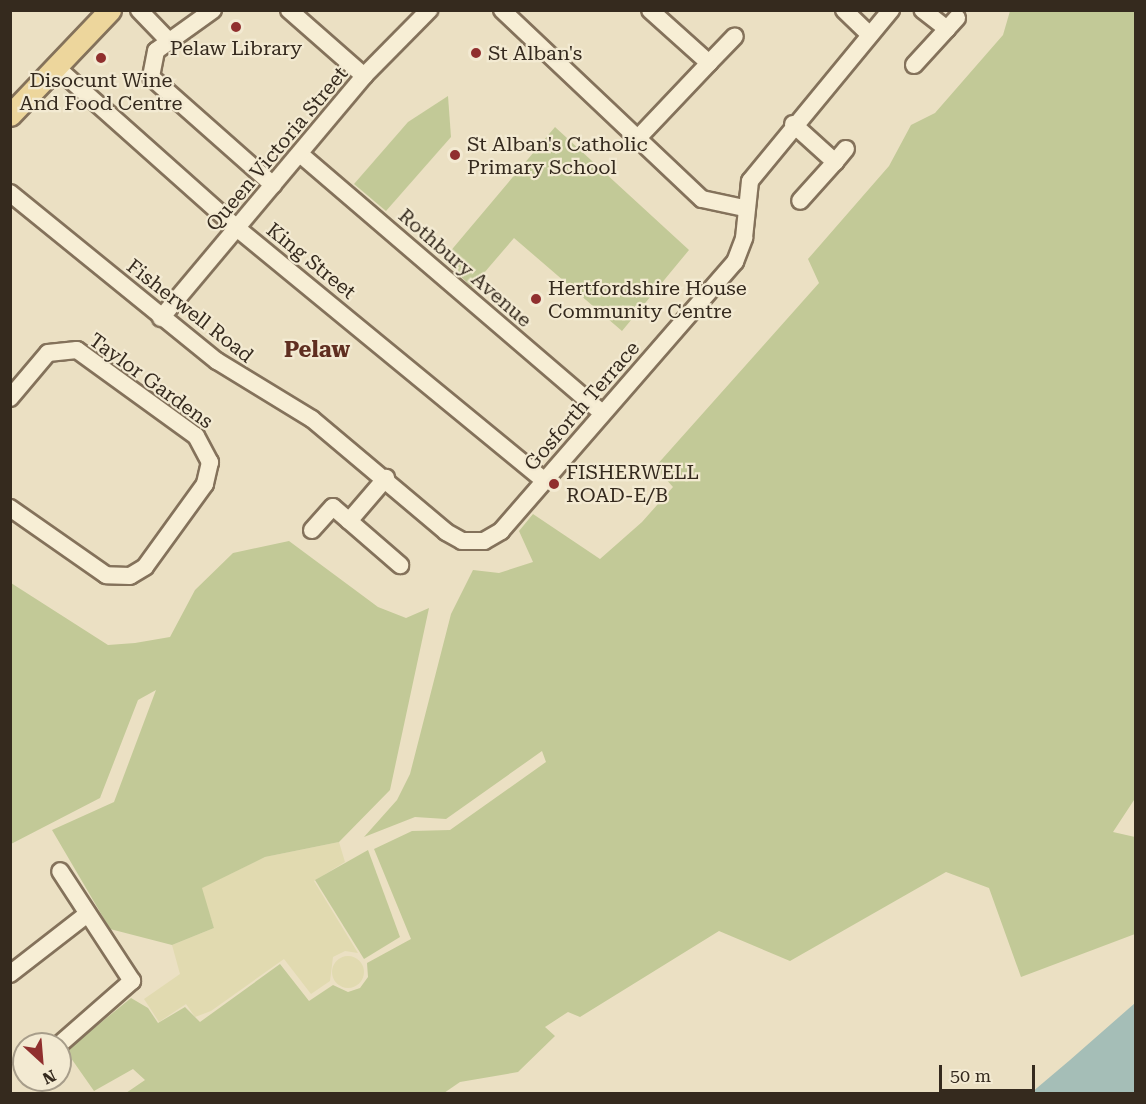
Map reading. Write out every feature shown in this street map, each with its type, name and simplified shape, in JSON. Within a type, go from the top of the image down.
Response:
[{"type":"main road","points":[[10,115],[110,10]]},
{"type":"street","points":[[139,10],[168,40]]},
{"type":"street","points":[[213,10],[168,40],[152,58],[151,77],[273,185]]},
{"type":"street","name":"Queen Victoria Street","points":[[162,318],[364,76],[429,10]]},
{"type":"street","points":[[502,10],[702,199],[744,208]]},
{"type":"street","points":[[650,10],[709,63]]},
{"type":"street","points":[[844,10],[870,35]]},
{"type":"street","name":"Gosforth Terrace","points":[[462,541],[493,537],[545,481],[735,262],[744,238],[744,208],[750,181],[793,124],[891,10]]},
{"type":"street","points":[[914,65],[952,24],[923,10]]},
{"type":"street","points":[[291,11],[364,76]]},
{"type":"street","points":[[637,139],[735,36]]},
{"type":"street","name":"King Street","points":[[56,67],[238,229],[545,481]]},
{"type":"street","points":[[793,124],[835,162]]},
{"type":"street","points":[[800,201],[846,149]]},
{"type":"street","name":"Rothbury Avenue","points":[[300,154],[602,413]]},
{"type":"street","name":"Fisherwell Road","points":[[10,193],[162,318],[237,375],[294,405],[462,541]]},
{"type":"street","name":"Taylor Gardens","points":[[10,398],[48,353],[77,350],[196,436],[210,462],[205,484],[145,567],[130,576],[106,575],[10,508]]},
{"type":"street","points":[[349,520],[386,478]]},
{"type":"street","points":[[312,530],[333,507],[400,566]]},
{"type":"street","points":[[60,871],[86,915],[132,981],[127,991],[72,1035]]},
{"type":"street","points":[[10,974],[86,915]]},
{"type":"shaded area","points":[[339,842],[345,862],[314,881],[358,953],[345,951],[333,957],[330,981],[311,994],[284,959],[211,1011],[195,1017],[186,1004],[159,1022],[144,999],[180,974],[172,945],[214,928],[201,888],[265,857]]},
{"type":"shaded area","points":[[348,956],[359,961],[364,972],[359,983],[348,988],[337,983],[332,972],[337,961]]},
{"type":"green space","points":[[1010,11],[1135,11],[1136,797],[1113,832],[1135,837],[1135,934],[1021,977],[989,888],[946,872],[790,961],[719,931],[580,1017],[568,1012],[545,1027],[555,1036],[518,1072],[460,1082],[444,1093],[126,1093],[145,1080],[133,1069],[94,1091],[72,1060],[72,1046],[131,998],[148,1008],[158,1023],[185,1007],[200,1022],[280,964],[309,1001],[333,985],[348,992],[360,988],[368,977],[367,963],[411,939],[374,849],[412,831],[450,830],[546,762],[542,751],[446,819],[415,817],[364,837],[397,800],[410,774],[451,614],[473,570],[499,573],[533,562],[519,531],[533,514],[600,559],[642,522],[673,487],[655,467],[819,283],[808,259],[889,166],[911,125],[935,113],[1003,35]]},
{"type":"green space","points":[[448,96],[451,137],[386,211],[354,184],[408,122]]},
{"type":"green space","points":[[555,127],[689,250],[622,331],[514,238],[472,287],[443,260]]},
{"type":"green space","points":[[289,541],[378,607],[406,618],[429,608],[390,790],[339,842],[265,857],[202,888],[214,928],[172,945],[110,929],[52,830],[114,802],[156,690],[138,700],[100,798],[11,844],[11,583],[108,645],[135,643],[170,637],[195,590],[233,553]]},
{"type":"green space","points":[[368,850],[400,937],[364,959],[315,880]]},
{"type":"water","points":[[1135,1003],[1135,1093],[1031,1093],[1070,1060]]},
{"type":"place","name":"Pelaw Library","points":[[236,27]]},
{"type":"place","name":"St Alban's","points":[[476,53]]},
{"type":"place","name":"Disocunt Wine And Food Centre","points":[[101,58]]},
{"type":"place","name":"St Alban's Catholic Primary School","points":[[455,155]]},
{"type":"place","name":"Hertfordshire House Community Centre","points":[[536,299]]},
{"type":"place","name":"FISHERWELL ROAD-E/B","points":[[554,484]]},
{"type":"district","name":"Pelaw","points":[[317,350]]}]
